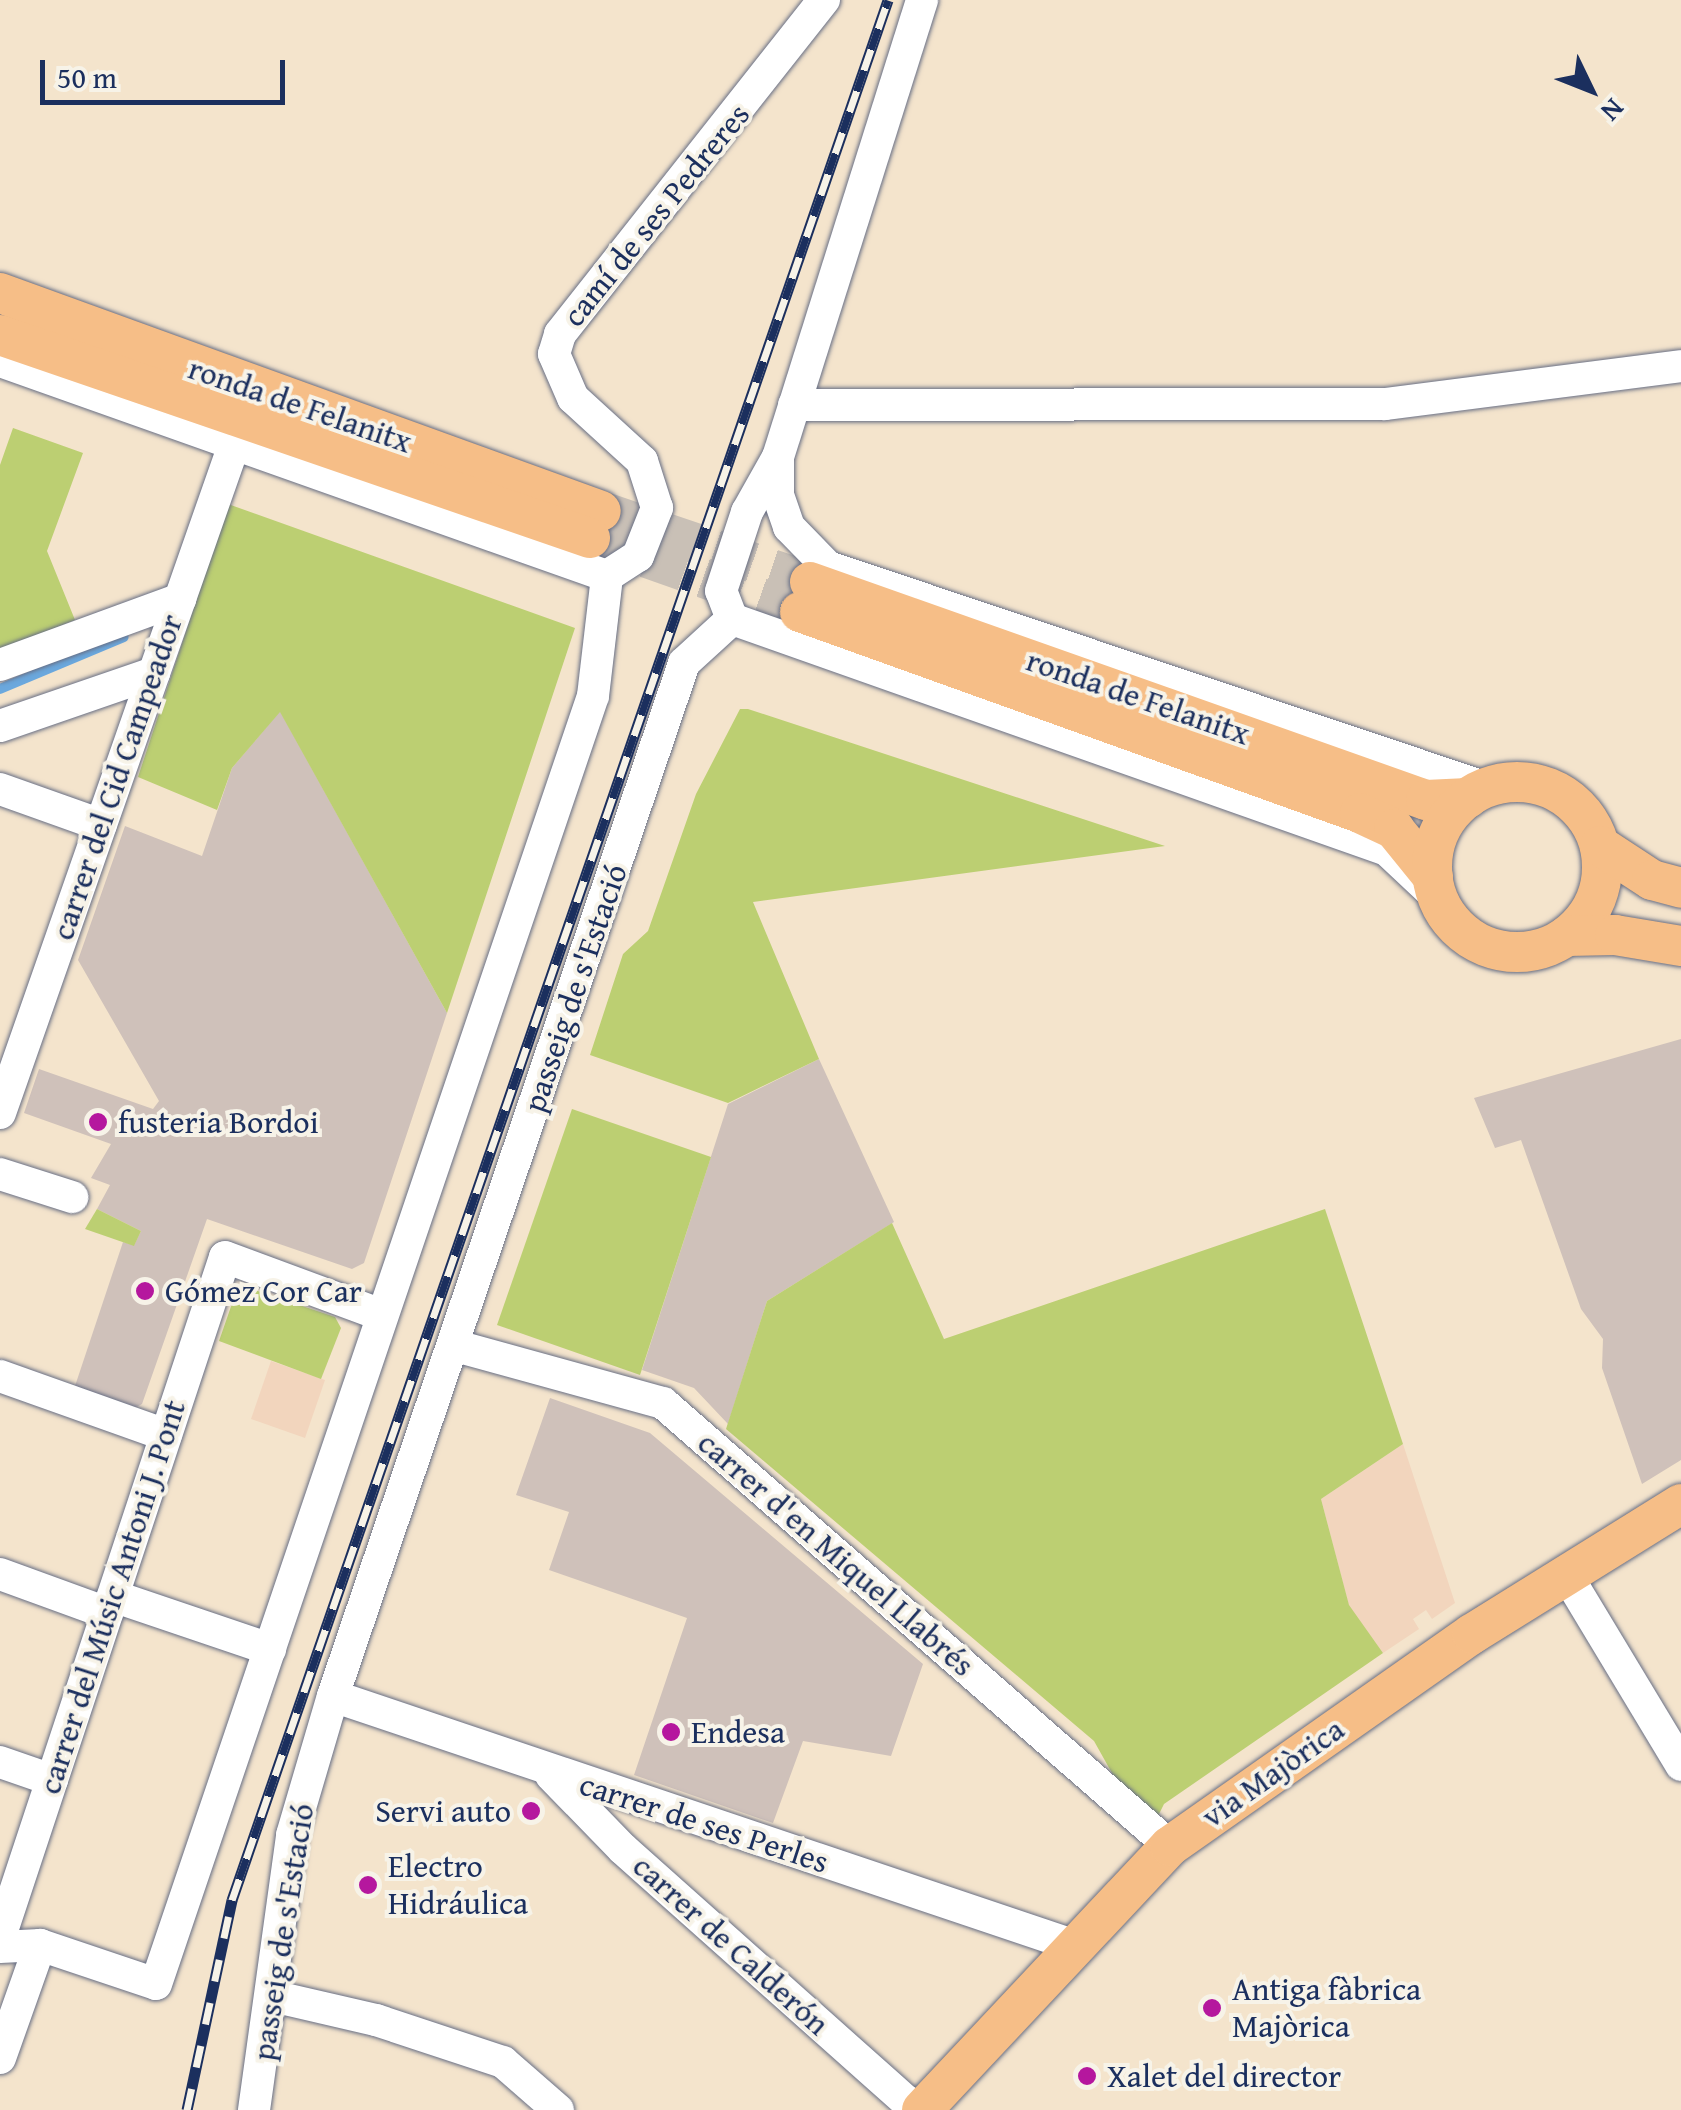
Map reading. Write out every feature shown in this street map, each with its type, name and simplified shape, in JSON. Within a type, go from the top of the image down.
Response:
[{"type":"main road","name":"ronda de Felanitx","points":[[0,293],[596,525],[0,336]]},
{"type":"main road","name":"ronda de Felanitx","points":[[1681,888],[1652,880],[1600,846],[1569,799],[1515,782],[1478,793],[1426,800],[805,597],[1394,829],[1465,934],[1493,949],[1539,950],[1567,936],[1681,946]]},
{"type":"main road","points":[[1435,887],[1440,833],[1478,793]]},
{"type":"main road","points":[[1567,936],[1598,896],[1600,846]]},
{"type":"main road","name":"via Majòrica","points":[[923,2110],[1170,1846],[1566,1574],[1681,1504]]},
{"type":"street","name":"camí de ses Pedreres","points":[[607,576],[638,556],[657,508],[642,461],[573,398],[554,354],[560,334],[824,0]]},
{"type":"street","points":[[922,0],[778,457],[748,512],[721,591],[732,620],[1386,850],[1435,887]]},
{"type":"street","points":[[0,361],[607,576],[593,696],[156,1984],[40,1945],[0,1948]]},
{"type":"street","points":[[794,405],[1384,404],[1681,366]]},
{"type":"street","name":"carrer del Cid Campeador","points":[[0,1113],[235,442]]},
{"type":"street","points":[[778,457],[778,495],[789,527],[828,567],[1478,793]]},
{"type":"street","points":[[0,664],[180,599]]},
{"type":"street","name":"passeig de s'Estació","points":[[254,2110],[292,1835],[333,1696],[456,1346],[684,663],[732,620]]},
{"type":"street","points":[[0,726],[154,673]]},
{"type":"street","points":[[0,789],[100,825]]},
{"type":"street","points":[[0,1174],[72,1198]]},
{"type":"street","name":"carrer del Músic Antoni J. Pont","points":[[0,1936],[225,1257],[382,1315]]},
{"type":"street","name":"carrer d'en Miquel Llabrés","points":[[456,1346],[663,1404],[1170,1846]]},
{"type":"street","points":[[0,1376],[166,1435]]},
{"type":"street","points":[[0,1574],[270,1649]]},
{"type":"street","points":[[1566,1574],[1681,1765]]},
{"type":"street","name":"carrer de ses Perles","points":[[333,1696],[548,1772],[1076,1946]]},
{"type":"street","points":[[0,1762],[52,1780]]},
{"type":"street","name":"carrer de Calderón","points":[[548,1772],[623,1850],[923,2110]]},
{"type":"street","points":[[0,2058],[40,1945]]},
{"type":"street","points":[[272,1996],[376,2020],[503,2062],[558,2110]]},
{"type":"shaded area","points":[[280,711],[447,1013],[364,1263],[352,1269],[207,1219],[142,1404],[133,1409],[74,1389],[123,1242],[134,1245],[141,1231],[97,1209],[110,1185],[91,1178],[111,1144],[24,1113],[39,1069],[153,1109],[159,1101],[78,960],[125,826],[202,856],[232,768]]},
{"type":"shaded area","points":[[1681,1039],[1681,1460],[1642,1484],[1602,1368],[1603,1339],[1581,1309],[1521,1140],[1495,1148],[1474,1098]]},
{"type":"shaded area","points":[[819,1059],[894,1222],[767,1301],[728,1424],[694,1388],[642,1370],[728,1104]]},
{"type":"shaded area","points":[[271,1361],[325,1380],[305,1438],[251,1419]]},
{"type":"shaded area","points":[[550,1398],[650,1433],[923,1664],[891,1756],[803,1741],[773,1823],[634,1775],[687,1618],[549,1570],[569,1512],[516,1495]]},
{"type":"shaded area","points":[[1403,1444],[1455,1603],[1432,1619],[1426,1610],[1413,1619],[1419,1629],[1383,1653],[1349,1606],[1321,1499]]},
{"type":"green space","points":[[13,428],[83,453],[47,551],[75,620],[0,650],[0,465]]},
{"type":"green space","points":[[228,504],[575,628],[447,1013],[280,712],[232,768],[217,810],[138,777]]},
{"type":"green space","points":[[740,709],[1165,846],[753,902],[819,1059],[728,1103],[590,1055],[623,954],[648,931],[696,794]]},
{"type":"green space","points":[[572,1109],[711,1157],[640,1375],[497,1325]]},
{"type":"green space","points":[[97,1209],[141,1231],[134,1246],[85,1229]]},
{"type":"green space","points":[[1325,1209],[1403,1444],[1321,1499],[1349,1605],[1383,1653],[1164,1804],[1157,1818],[1122,1791],[1094,1741],[726,1429],[767,1301],[892,1223],[944,1339]]},
{"type":"green space","points":[[249,1288],[335,1317],[341,1328],[321,1379],[219,1341],[235,1295]]},
{"type":"waterway","points":[[0,689],[124,637]]},
{"type":"tunnel","points":[[601,511],[810,582]]},
{"type":"tunnel","points":[[590,538],[800,612]]},
{"type":"railway","points":[[187,2110],[232,1900],[888,0]]},
{"type":"place","name":"fusteria Bordoi","points":[[98,1122]]},
{"type":"place","name":"Gómez Cor Car","points":[[145,1291]]},
{"type":"place","name":"Endesa","points":[[671,1732]]},
{"type":"place","name":"Servi auto","points":[[531,1811]]},
{"type":"place","name":"Electro Hidráulica","points":[[368,1885]]},
{"type":"place","name":"Antiga fàbrica Majòrica","points":[[1212,2008]]},
{"type":"place","name":"Xalet del director","points":[[1087,2076]]}]
